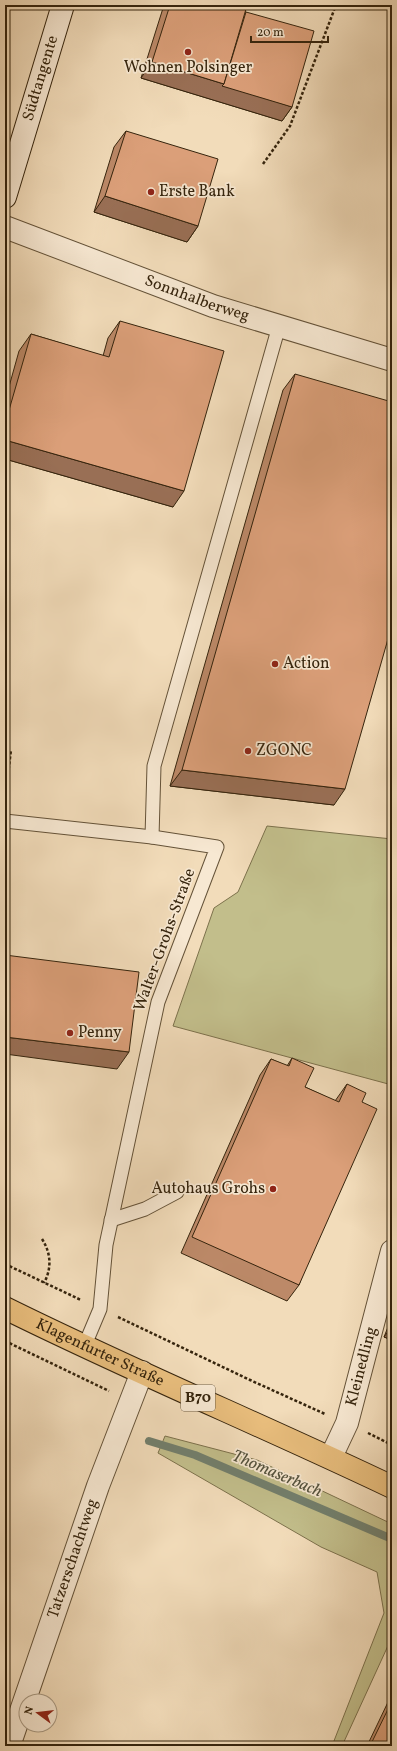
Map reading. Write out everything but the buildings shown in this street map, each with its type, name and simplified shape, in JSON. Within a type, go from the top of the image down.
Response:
[{"type":"main road","name":"Klagenfurter Straße","points":[[5,1308],[84,1347],[142,1372],[392,1487]]},
{"type":"street","name":"Südtangente","points":[[5,197],[63,5]]},
{"type":"street","name":"Sonnhalberweg","points":[[5,227],[213,306],[392,360]]},
{"type":"street","name":"Kleinedling","points":[[331,1458],[347,1423],[392,1250]]},
{"type":"street","name":"Tatzerschachtweg","points":[[8,1746],[98,1486],[142,1372]]},
{"type":"lane","points":[[152,837],[154,766],[279,326]]},
{"type":"lane","name":"Walter-Grohs-Straße","points":[[5,822],[152,837],[217,847],[158,1002],[106,1244],[100,1309],[84,1347]]},
{"type":"lane","points":[[111,1220],[145,1209],[176,1192]]},
{"type":"path","points":[[263,164],[290,126],[336,5]]},
{"type":"path","points":[[5,799],[11,750]]},
{"type":"path","points":[[42,1239],[47,1248],[50,1262],[48,1275],[44,1283]]},
{"type":"path","points":[[5,1264],[250,1380],[347,1423],[392,1445]]},
{"type":"path","points":[[5,1341],[131,1401]]},
{"type":"shaded area","points":[[267,826],[392,839],[392,1085],[173,1026],[214,908],[238,892]]},
{"type":"shaded area","points":[[165,1436],[257,1460],[392,1524],[392,1637],[342,1746],[332,1746],[384,1613],[377,1572],[321,1547],[158,1453]]},
{"type":"waterway","name":"Thomaserbach","points":[[149,1441],[195,1455],[392,1539]]},
{"type":"place","name":"Wohnen Polsinger","points":[[188,52]]},
{"type":"place","name":"Erste Bank","points":[[151,192]]},
{"type":"place","name":"Action","points":[[275,664]]},
{"type":"place","name":"ZGONC","points":[[248,751]]},
{"type":"place","name":"Penny","points":[[70,1033]]},
{"type":"place","name":"Autohaus Grohs","points":[[273,1189]]}]
